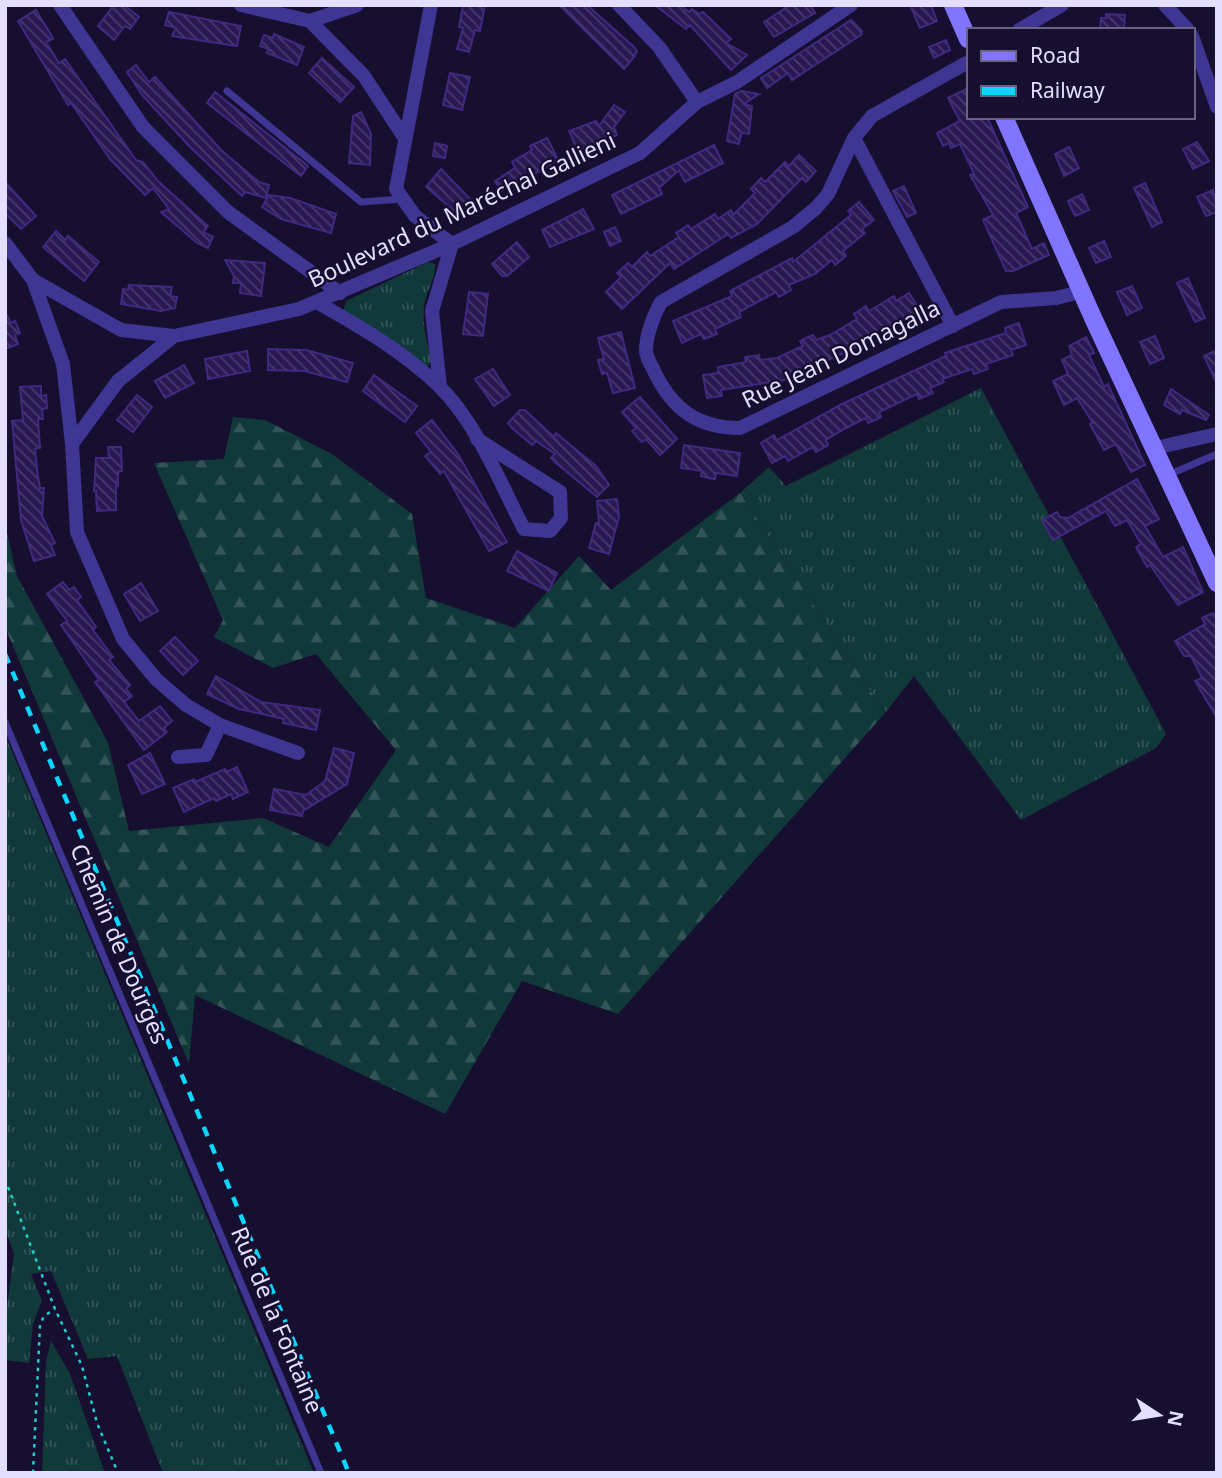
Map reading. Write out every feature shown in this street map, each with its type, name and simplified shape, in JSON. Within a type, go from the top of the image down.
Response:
[{"type":"main road","points":[[953,5],[967,37]]},
{"type":"main road","points":[[1005,119],[1094,320],[1217,583]]},
{"type":"street","points":[[60,5],[143,127],[228,212],[340,293]]},
{"type":"street","points":[[241,5],[310,21],[357,5]]},
{"type":"street","points":[[430,5],[396,189],[415,216],[452,244],[432,312],[440,387]]},
{"type":"street","points":[[619,5],[659,47],[697,102]]},
{"type":"street","name":"Boulevard du Maréchal Gallieni","points":[[174,336],[318,303],[452,244],[640,153],[697,102],[737,82],[851,5]]},
{"type":"street","points":[[1022,28],[1062,5]]},
{"type":"street","points":[[1165,5],[1186,28]]},
{"type":"street","points":[[310,21],[363,76],[404,137]]},
{"type":"street","points":[[1194,42],[1217,107]]},
{"type":"street","name":"Rue Jean Domagalla","points":[[967,63],[872,116],[854,138],[828,194],[793,227],[662,302],[650,324],[645,352],[663,390],[685,415],[716,428],[740,428],[1002,302],[1056,298],[1072,294],[1080,288]]},
{"type":"street","points":[[854,138],[953,326]]},
{"type":"street","points":[[5,243],[33,280],[63,364],[72,444],[77,532],[123,639],[156,679],[186,705],[220,725],[298,753]]},
{"type":"street","points":[[33,280],[121,330],[174,336]]},
{"type":"street","points":[[318,303],[384,341],[440,387],[477,439],[524,529],[550,531],[561,518],[559,492],[477,439]]},
{"type":"street","points":[[72,444],[118,381],[174,336]]},
{"type":"street","points":[[1155,447],[1217,434]]},
{"type":"street","points":[[178,757],[206,755],[220,725]]},
{"type":"lane","points":[[227,91],[361,202],[403,199]]},
{"type":"lane","points":[[1167,475],[1217,454]]},
{"type":"lane","name":"Chemin de Dourges","points":[[5,722],[198,1182]]},
{"type":"lane","name":"Rue de la Fontaine","points":[[198,1182],[321,1473]]},
{"type":"path","points":[[5,1179],[55,1309],[82,1366],[97,1423],[118,1473]]},
{"type":"path","points":[[33,1473],[40,1325],[44,1317],[55,1309]]},
{"type":"green space","points":[[428,262],[435,264],[424,306],[424,327],[432,361],[428,366],[422,365],[343,312],[346,301]]},
{"type":"green space","points":[[981,388],[1166,734],[1156,748],[1021,820],[914,676],[885,713],[740,493],[769,467],[786,486]]},
{"type":"green space","points":[[233,417],[265,420],[332,454],[412,514],[426,598],[515,628],[579,556],[611,590],[740,493],[885,713],[618,1014],[522,981],[445,1114],[195,995],[189,1064],[5,627],[5,524],[17,576],[108,743],[129,831],[263,818],[329,847],[396,750],[316,654],[273,668],[214,637],[223,620],[154,463],[224,459]]},
{"type":"green space","points":[[5,735],[314,1473],[163,1473],[117,1356],[88,1359],[51,1271],[31,1274],[42,1301],[33,1323],[29,1363],[5,1360],[5,1320],[14,1254],[5,1229]]},
{"type":"green space","points":[[51,1341],[70,1374],[105,1473],[42,1473],[46,1362]]},
{"type":"building","points":[[114,5],[124,5],[139,17],[130,29],[125,26],[114,40],[98,26]]},
{"type":"building","points":[[463,5],[485,5],[480,31],[475,30],[469,52],[457,49],[463,28],[459,27]]},
{"type":"building","points":[[559,5],[587,5],[634,47],[637,51],[634,57],[624,69]]},
{"type":"building","points":[[655,5],[680,5],[689,12],[692,9],[699,14],[703,12],[731,39],[726,43],[747,55],[731,70],[690,25],[686,29]]},
{"type":"building","points":[[790,5],[810,5],[815,13],[774,37],[764,22]]},
{"type":"building","points":[[910,5],[931,5],[937,21],[920,28]]},
{"type":"building","points":[[36,10],[53,39],[46,42],[59,63],[65,59],[136,160],[143,162],[159,182],[208,226],[203,232],[213,237],[208,248],[197,243],[161,212],[169,209],[153,188],[145,195],[110,159],[71,103],[68,105],[18,21]]},
{"type":"building","points":[[169,12],[241,26],[237,46],[172,36],[176,28],[165,25]]},
{"type":"building","points":[[1106,14],[1125,15],[1124,28],[1100,28],[1101,18],[1106,18]]},
{"type":"building","points":[[851,20],[862,31],[861,35],[792,80],[788,73],[767,88],[761,78]]},
{"type":"building","points":[[274,34],[304,47],[297,65],[267,53],[268,49],[260,46],[264,35],[273,38]]},
{"type":"building","points":[[946,40],[950,50],[934,58],[929,47]]},
{"type":"building","points":[[322,58],[354,87],[340,102],[309,73]]},
{"type":"building","points":[[136,65],[149,82],[155,77],[221,150],[259,182],[269,185],[266,198],[245,192],[242,196],[190,147],[142,95],[127,72]]},
{"type":"building","points":[[450,73],[470,77],[462,110],[443,105]]},
{"type":"building","points":[[967,88],[967,119],[988,119],[1028,207],[1016,213],[1032,249],[1044,243],[1049,255],[1013,271],[1006,271],[983,220],[993,215],[970,175],[974,174],[960,144],[951,148],[949,143],[943,146],[937,133],[960,121],[948,98]]},
{"type":"building","points":[[741,91],[759,94],[744,104],[752,106],[749,134],[741,133],[739,144],[727,141],[735,94]]},
{"type":"building","points":[[215,92],[308,166],[301,176],[207,103]]},
{"type":"building","points":[[614,105],[625,112],[614,127],[617,135],[578,151],[569,131],[596,121],[599,126]]},
{"type":"building","points":[[361,112],[371,134],[370,165],[349,163],[353,116]]},
{"type":"building","points":[[547,138],[559,161],[501,191],[495,181],[515,168],[512,162],[532,150],[530,146]]},
{"type":"building","points":[[1197,142],[1209,161],[1193,169],[1183,149]]},
{"type":"building","points":[[435,143],[447,146],[445,158],[433,156]]},
{"type":"building","points":[[714,145],[723,163],[685,182],[679,170],[659,188],[662,194],[621,214],[612,195]]},
{"type":"building","points":[[1069,147],[1079,168],[1064,176],[1055,154]]},
{"type":"building","points":[[799,155],[816,171],[806,182],[802,178],[757,224],[731,238],[728,234],[674,269],[670,263],[622,309],[606,292],[621,277],[617,273],[628,263],[632,267],[647,252],[650,256],[679,237],[676,233],[688,225],[691,229],[715,214],[718,219],[731,210],[733,215],[755,193],[751,189],[761,178],[765,182],[785,162],[789,166]]},
{"type":"building","points":[[441,169],[471,200],[459,215],[426,187]]},
{"type":"building","points":[[5,182],[36,216],[21,229],[5,213]]},
{"type":"building","points":[[1145,183],[1162,222],[1152,227],[1134,188]]},
{"type":"building","points":[[904,186],[916,213],[907,217],[893,191]]},
{"type":"building","points":[[1213,190],[1217,212],[1206,216],[1197,197]]},
{"type":"building","points":[[1082,194],[1089,210],[1075,216],[1068,201]]},
{"type":"building","points":[[269,195],[290,198],[336,214],[331,233],[281,219],[262,207]]},
{"type":"building","points":[[859,202],[874,220],[862,229],[865,233],[843,251],[846,256],[835,265],[832,260],[815,274],[789,285],[791,290],[779,297],[776,292],[739,312],[741,317],[715,329],[717,334],[704,339],[701,334],[682,343],[673,321],[732,296],[730,291],[792,258],[793,262],[851,215],[848,211]]},
{"type":"building","points":[[583,209],[594,229],[550,247],[542,230]]},
{"type":"building","points":[[615,227],[621,241],[610,246],[604,232]]},
{"type":"building","points":[[56,231],[65,240],[68,236],[99,262],[84,281],[43,247]]},
{"type":"building","points":[[1104,241],[1111,257],[1096,263],[1089,248]]},
{"type":"building","points":[[517,242],[529,257],[507,276],[502,276],[492,264]]},
{"type":"building","points":[[225,260],[265,263],[261,296],[240,293],[241,283],[233,283],[234,276]]},
{"type":"building","points":[[1188,278],[1205,318],[1195,322],[1177,283]]},
{"type":"building","points":[[129,285],[172,287],[170,296],[177,297],[175,308],[161,311],[121,304],[123,289],[128,290]]},
{"type":"building","points":[[1132,286],[1142,308],[1127,315],[1117,292]]},
{"type":"building","points":[[469,292],[488,294],[483,336],[463,334]]},
{"type":"building","points":[[909,293],[922,313],[908,321],[906,316],[850,350],[784,380],[721,390],[722,396],[707,398],[703,375],[718,373],[718,367],[746,362],[745,357],[759,355],[760,360],[777,358],[803,346],[800,341],[813,335],[816,340],[830,335],[857,319],[854,314],[866,306],[869,311],[894,296],[896,301]]},
{"type":"building","points":[[5,312],[11,323],[15,321],[20,333],[15,335],[18,344],[5,349]]},
{"type":"building","points":[[1019,323],[1026,345],[1011,350],[1013,355],[986,364],[988,369],[974,374],[972,369],[942,379],[944,382],[930,388],[933,393],[919,399],[917,394],[879,412],[881,417],[875,420],[868,423],[866,418],[844,429],[826,440],[828,445],[816,452],[813,447],[788,461],[785,456],[772,463],[761,443],[774,435],[777,440],[842,404],[946,356],[945,353],[1006,333],[1005,328]]},
{"type":"building","points":[[621,332],[635,388],[613,393],[607,373],[602,374],[598,360],[604,359],[598,338]]},
{"type":"building","points":[[1155,336],[1164,358],[1150,364],[1140,342]]},
{"type":"building","points":[[1086,337],[1094,353],[1089,355],[1104,387],[1108,384],[1145,465],[1131,472],[1116,444],[1104,450],[1090,424],[1093,423],[1077,398],[1064,405],[1053,381],[1068,374],[1062,360],[1072,355],[1069,346]]},
{"type":"building","points":[[268,349],[306,350],[353,363],[347,382],[304,371],[268,370]]},
{"type":"building","points":[[1217,350],[1217,384],[1204,356]]},
{"type":"building","points":[[247,351],[250,371],[208,379],[205,359]]},
{"type":"building","points":[[184,365],[194,383],[165,398],[155,381]]},
{"type":"building","points":[[493,369],[510,395],[494,406],[475,379]]},
{"type":"building","points":[[374,375],[417,406],[405,422],[363,391]]},
{"type":"building","points":[[41,386],[41,396],[46,395],[47,408],[42,409],[43,419],[38,419],[40,448],[35,449],[40,488],[44,488],[42,516],[55,543],[51,545],[55,555],[34,561],[21,520],[12,421],[23,420],[20,387]]},
{"type":"building","points":[[1171,389],[1209,415],[1206,420],[1182,410],[1180,414],[1164,405]]},
{"type":"building","points":[[137,395],[152,407],[133,432],[117,420]]},
{"type":"building","points":[[640,397],[677,439],[660,455],[646,439],[642,442],[637,437],[632,431],[636,428],[622,412]]},
{"type":"building","points":[[520,410],[525,410],[554,437],[556,433],[596,466],[609,485],[597,497],[551,458],[555,454],[536,441],[532,445],[508,423]]},
{"type":"building","points":[[432,420],[458,454],[507,542],[489,551],[444,471],[440,474],[425,456],[431,452],[416,433]]},
{"type":"building","points":[[684,445],[740,453],[737,476],[716,473],[715,479],[708,478],[701,476],[702,471],[681,468]]},
{"type":"building","points":[[108,447],[121,447],[122,471],[118,472],[118,485],[116,482],[116,510],[97,511],[94,491],[96,458],[109,458]]},
{"type":"building","points":[[1137,479],[1159,519],[1145,526],[1163,557],[1183,547],[1203,592],[1178,605],[1150,565],[1147,567],[1136,547],[1141,544],[1127,520],[1115,526],[1106,511],[1053,540],[1042,520],[1057,512],[1060,517],[1068,518]]},
{"type":"building","points":[[617,499],[619,517],[609,554],[589,548],[596,523],[599,523],[597,501]]},
{"type":"building","points":[[517,551],[557,573],[549,591],[507,571]]},
{"type":"building","points":[[63,582],[69,590],[74,587],[81,597],[77,600],[96,627],[93,630],[113,657],[109,660],[130,685],[126,689],[132,696],[124,702],[139,721],[160,706],[172,721],[164,728],[167,732],[144,750],[95,682],[99,680],[61,625],[67,621],[47,594]]},
{"type":"building","points":[[141,583],[158,611],[140,621],[124,594]]},
{"type":"building","points":[[1213,613],[1217,617],[1217,718],[1195,681],[1202,678],[1191,656],[1184,656],[1175,641],[1205,624],[1202,618]]},
{"type":"building","points":[[175,637],[198,661],[183,675],[160,651]]},
{"type":"building","points":[[216,676],[261,702],[320,710],[316,730],[283,723],[284,719],[239,709],[207,694]]},
{"type":"building","points":[[334,748],[354,753],[347,784],[303,811],[302,816],[270,810],[274,789],[306,795],[325,781]]},
{"type":"building","points":[[150,753],[165,784],[142,794],[128,765]]},
{"type":"building","points":[[237,767],[248,792],[233,799],[231,794],[216,801],[214,798],[184,812],[173,788]]},
{"type":"railway","points":[[5,654],[349,1473]]}]
